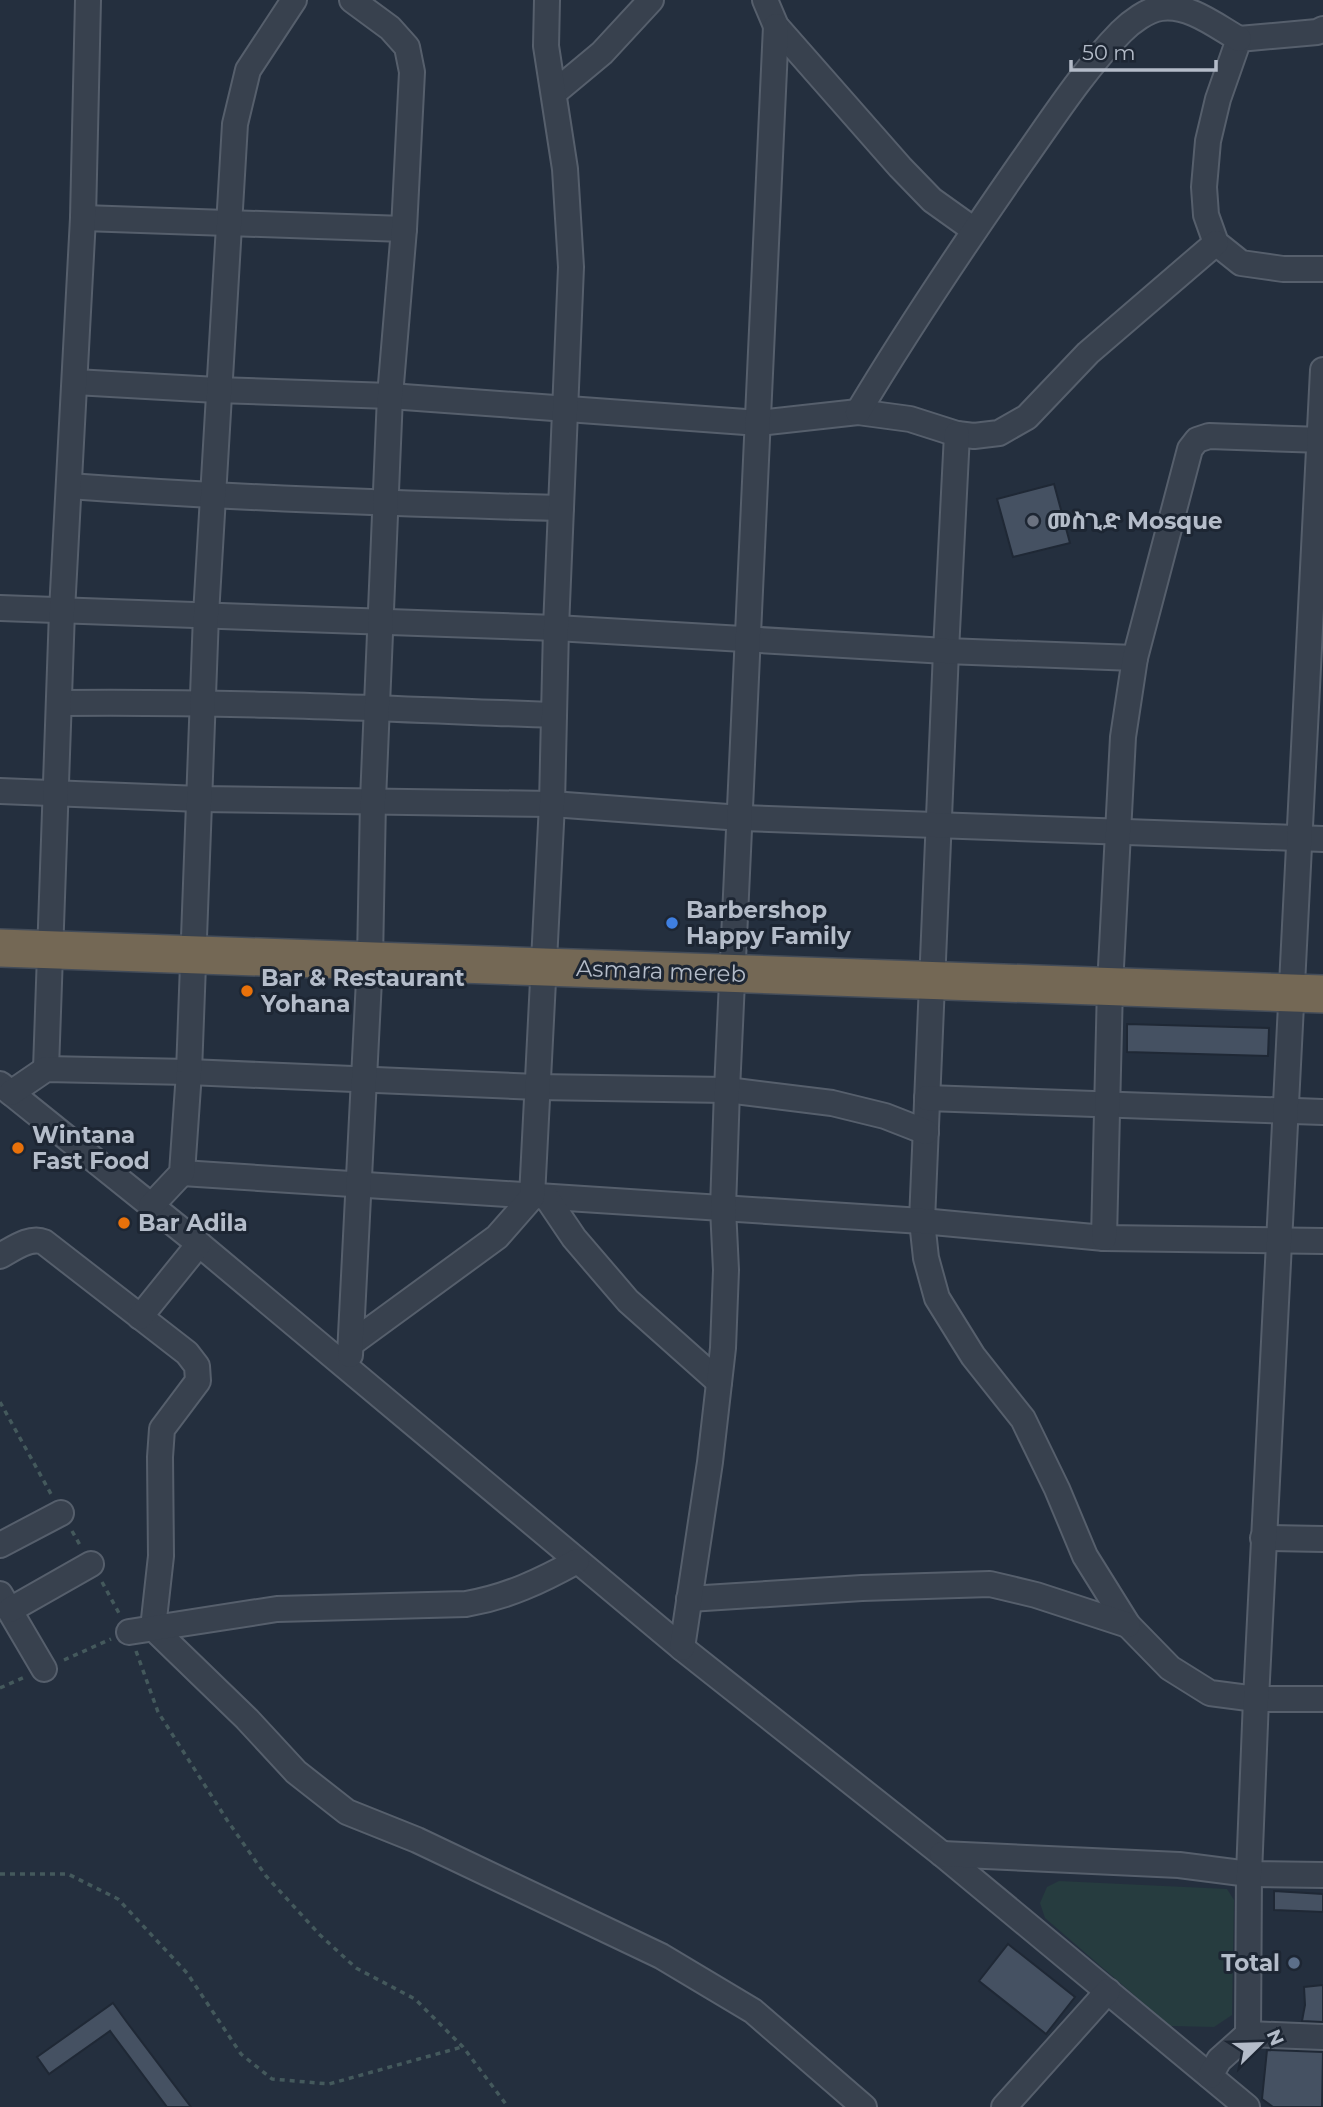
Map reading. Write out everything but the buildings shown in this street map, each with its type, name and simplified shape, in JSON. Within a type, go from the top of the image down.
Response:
[{"type":"highway","name":"Asmara mereb","points":[[0,948],[1307,994]]},
{"type":"street","points":[[46,1069],[62,611],[83,218],[88,0]]},
{"type":"street","points":[[151,1206],[182,1173],[189,1072],[217,390],[234,124],[248,70],[294,0]]},
{"type":"street","points":[[348,1370],[352,1343],[370,960],[379,621],[390,396],[404,229],[412,72],[407,47],[390,28],[352,0]]},
{"type":"street","points":[[547,0],[546,46],[565,169],[571,267],[556,628],[552,804],[537,1087],[540,1197],[628,1301],[719,1382]]},
{"type":"street","points":[[554,93],[602,53],[651,0]]},
{"type":"street","points":[[765,0],[776,26],[900,167],[932,200],[974,230]]},
{"type":"street","points":[[858,412],[913,321],[974,230],[1075,85],[1122,30],[1160,8],[1178,8],[1198,15],[1239,39],[1317,32],[1323,29]]},
{"type":"street","points":[[682,1648],[710,1462],[723,1348],[726,1269],[723,1208],[727,1090],[776,26]]},
{"type":"street","points":[[1239,39],[1218,99],[1208,141],[1204,187],[1206,215],[1216,243],[1241,263],[1283,269],[1323,269]]},
{"type":"street","points":[[83,218],[404,229]]},
{"type":"street","points":[[75,382],[390,396],[759,423],[858,412],[909,419],[957,434],[974,436],[999,432],[1027,417],[1088,353],[1216,243]]},
{"type":"street","points":[[1248,2034],[1249,1874],[1256,1699],[1286,1111],[1307,994],[1323,370]]},
{"type":"street","points":[[957,434],[922,1221],[926,1258],[937,1298],[973,1356],[1023,1419],[1057,1489],[1085,1556],[1128,1625],[1170,1668],[1210,1693],[1256,1699],[1323,1699]]},
{"type":"street","points":[[1104,1238],[1110,986],[1123,737],[1135,659],[1189,449],[1197,440],[1209,436],[1320,440]]},
{"type":"street","points":[[69,486],[385,504],[561,508]]},
{"type":"street","points":[[0,608],[556,628],[946,651],[1135,659]]},
{"type":"street","points":[[59,703],[376,708],[554,715]]},
{"type":"street","points":[[0,791],[200,799],[552,804],[741,818],[1311,838]]},
{"type":"street","points":[[926,1132],[884,1115],[832,1103],[727,1090],[537,1087],[189,1072],[46,1069],[6,1088],[199,1244],[682,1648],[942,1854],[1246,2107]]},
{"type":"street","points":[[927,1098],[1323,1112]]},
{"type":"street","points":[[182,1173],[922,1221],[1104,1238],[1323,1241]]},
{"type":"street","points":[[352,1343],[497,1237],[540,1197]]},
{"type":"street","points":[[0,1256],[31,1240],[44,1242],[187,1353],[197,1366],[198,1381],[162,1429],[161,1556],[141,1630]]},
{"type":"street","points":[[140,1317],[199,1244]]},
{"type":"street","points":[[0,1545],[61,1513]]},
{"type":"street","points":[[1263,1538],[1323,1539]]},
{"type":"street","points":[[141,1630],[277,1609],[467,1604],[507,1595],[539,1582],[577,1561]]},
{"type":"street","points":[[44,1669],[5,1602],[91,1564]]},
{"type":"street","points":[[690,1599],[862,1588],[990,1584],[1035,1595],[1128,1625]]},
{"type":"street","points":[[141,1630],[247,1719],[296,1772],[348,1812],[417,1840],[661,1956],[753,2011],[864,2107]]},
{"type":"street","points":[[942,1854],[1179,1865],[1249,1874],[1323,1875]]},
{"type":"street","points":[[1004,2107],[1108,1991]]},
{"type":"street","points":[[1210,2076],[1219,2060],[1248,2034],[1323,2037]]},
{"type":"path","points":[[0,1402],[91,1564],[141,1630],[158,1712],[227,1820],[266,1875],[320,1935],[356,1968],[415,1999],[463,2047],[508,2107]]},
{"type":"path","points":[[0,1874],[68,1874],[118,1899],[187,1973],[242,2054],[272,2079],[330,2084],[463,2047]]},
{"type":"green space","points":[[1059,1881],[1227,1889],[1234,1900],[1232,2015],[1214,2027],[1170,2026],[1045,1918],[1040,1903],[1047,1887]]},
{"type":"place","name":"መስጊድ Mosque","points":[[1033,521]]},
{"type":"place","name":"Barbershop Happy Family","points":[[672,923]]},
{"type":"place","name":"Bar & Restaurant Yohana","points":[[247,991]]},
{"type":"place","name":"Wintana Fast Food","points":[[18,1148]]},
{"type":"place","name":"Bar Adila","points":[[124,1223]]},
{"type":"place","name":"Total","points":[[1294,1963]]}]
